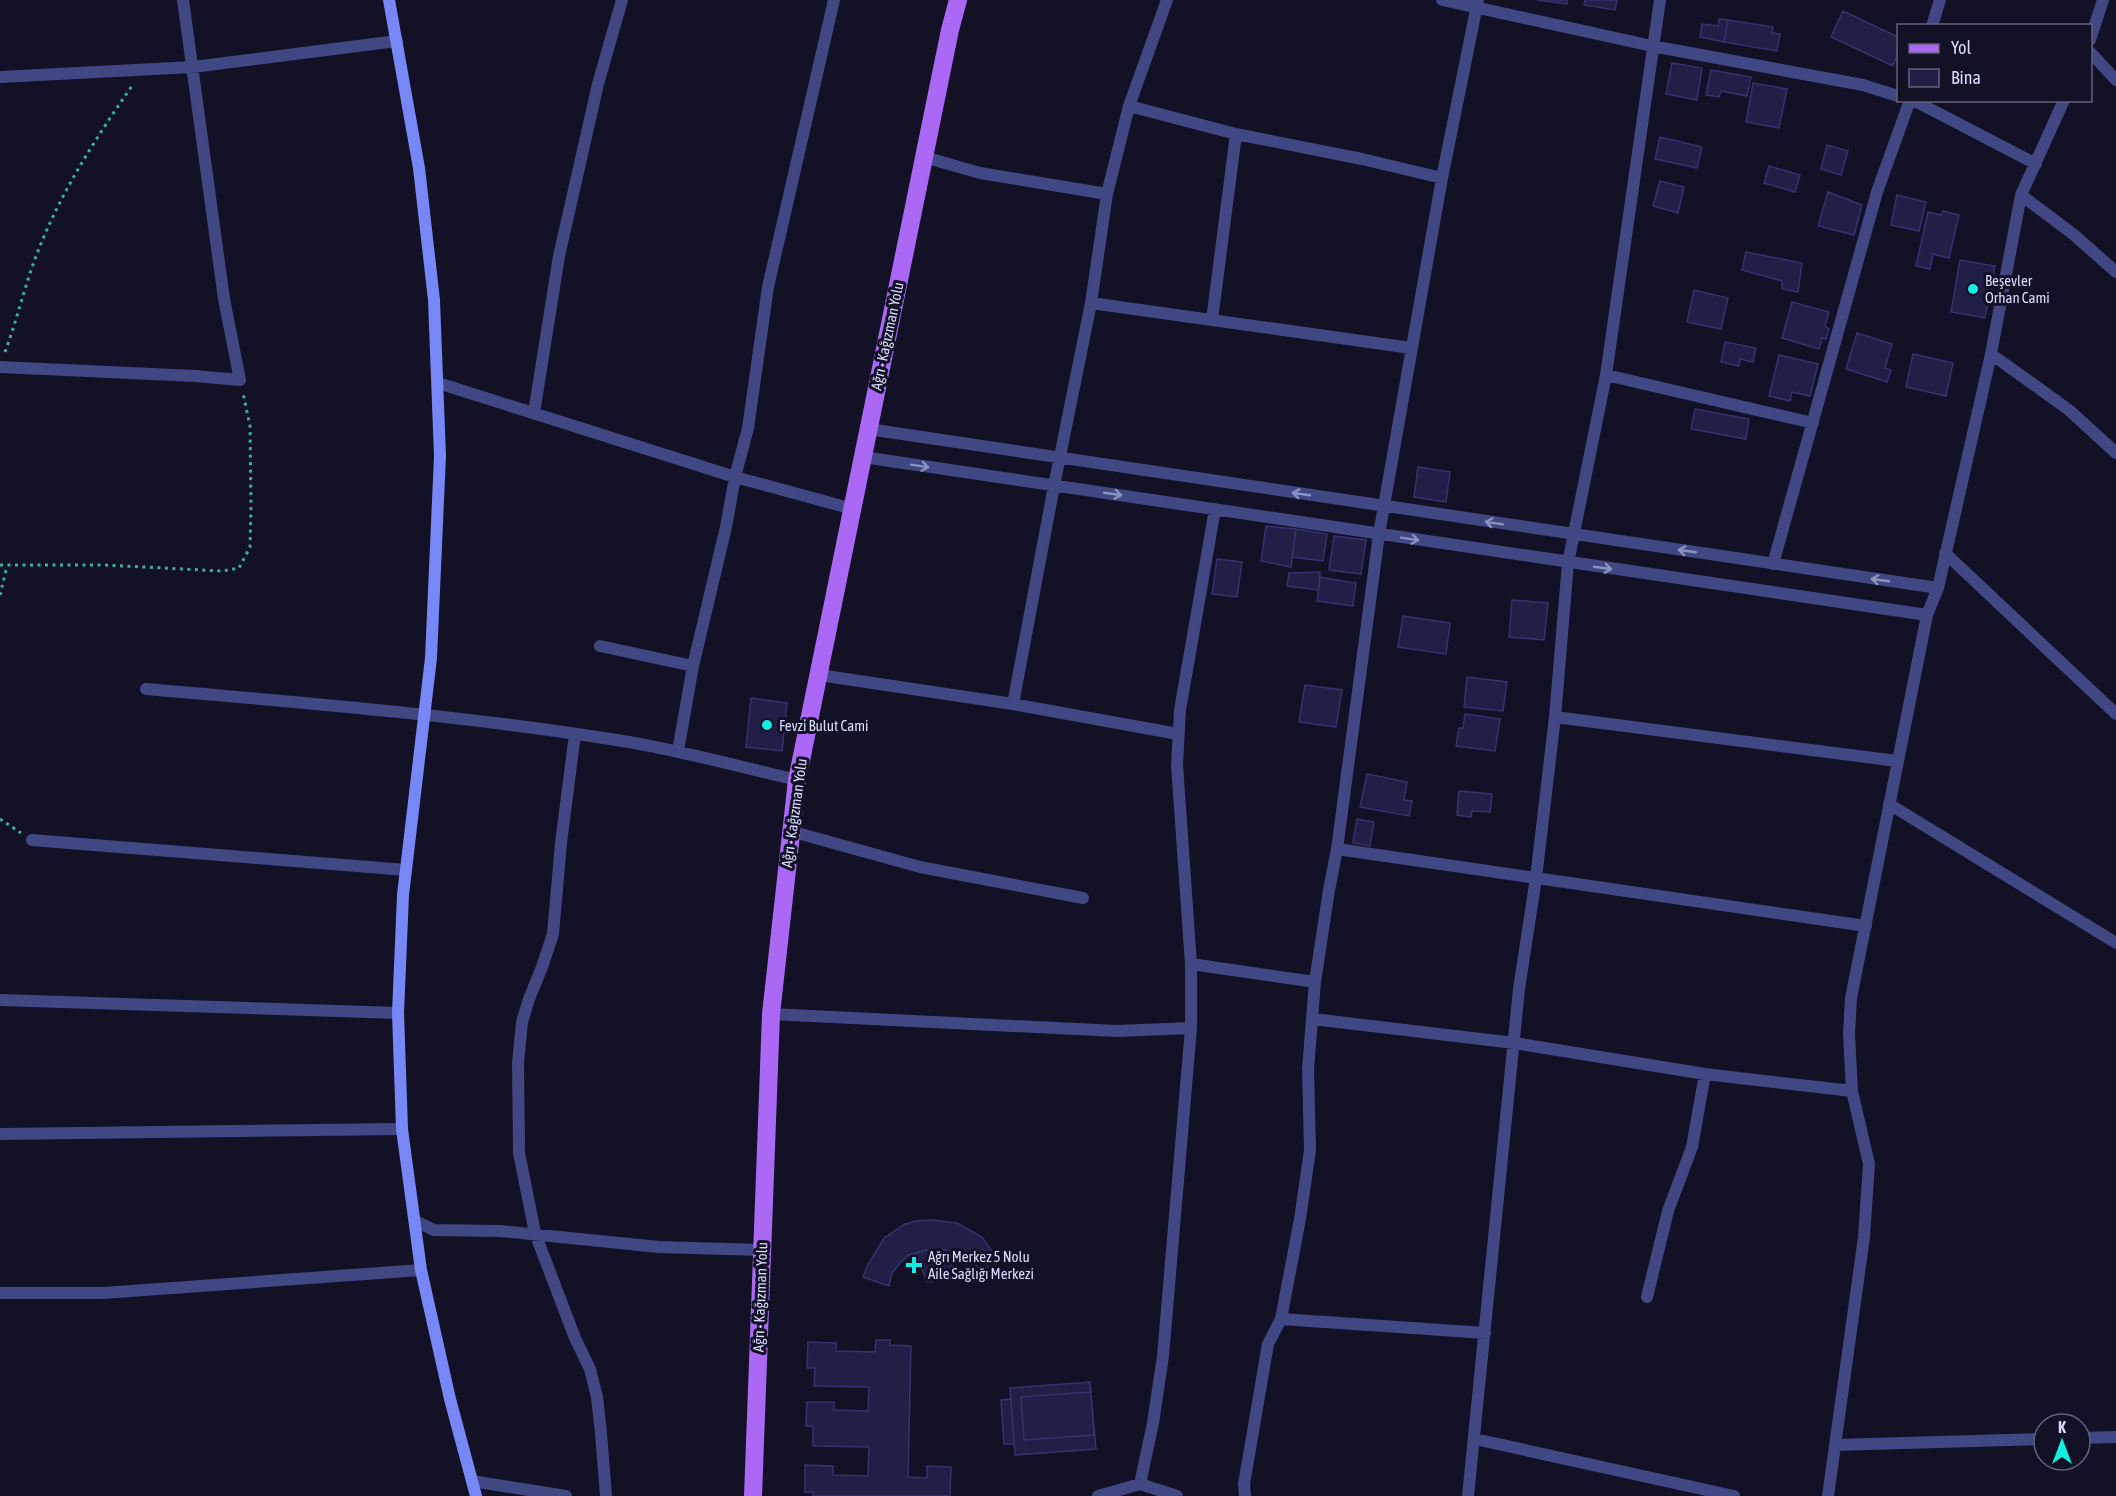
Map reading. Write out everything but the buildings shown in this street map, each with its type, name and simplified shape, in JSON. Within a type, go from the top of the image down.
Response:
[{"type":"main road","name":"Ağrı - Kağızman Yolu","points":[[753,1496],[771,1014],[790,831],[797,780],[956,0]]},
{"type":"street","points":[[2,361],[240,380],[224,299],[183,0]]},
{"type":"street","points":[[389,0],[419,168],[434,300],[440,456],[430,658],[403,895],[399,1013],[402,1130],[422,1270],[450,1399],[476,1496]]},
{"type":"street","points":[[534,413],[559,256],[598,84],[622,0]]},
{"type":"street","points":[[678,752],[693,666],[748,428],[768,287],[834,0]]},
{"type":"street","points":[[1013,704],[1091,303],[1107,194],[1129,106],[1167,0]]},
{"type":"street","points":[[1442,0],[1477,4],[1652,46],[1863,85],[1897,95]]},
{"type":"street","points":[[1468,1496],[1519,989],[1536,878],[1555,717],[1568,563],[1572,534],[1606,375],[1660,0]]},
{"type":"street","points":[[1933,24],[1940,0]]},
{"type":"street","points":[[2092,37],[2103,0]]},
{"type":"street","points":[[1245,1496],[1244,1484],[1268,1344],[1281,1319],[1300,1219],[1310,1150],[1308,1069],[1315,982],[1337,849],[1379,534],[1442,178],[1477,4]]},
{"type":"street","points":[[0,77],[194,67],[397,41]]},
{"type":"street","points":[[2092,53],[2116,80]]},
{"type":"street","points":[[1773,564],[1877,192],[1910,102]]},
{"type":"street","points":[[1915,102],[2036,164]]},
{"type":"street","points":[[1828,1496],[1864,1237],[1869,1164],[1852,1091],[1849,1034],[1851,998],[1927,615],[1938,588],[1991,354],[2021,195],[2063,102]]},
{"type":"street","points":[[1129,106],[1236,134],[1362,159],[1442,178]]},
{"type":"street","points":[[1212,320],[1236,134]]},
{"type":"street","points":[[924,157],[980,173],[1107,194]]},
{"type":"street","points":[[2021,195],[2073,234],[2116,272]]},
{"type":"street","points":[[1091,303],[1411,348]]},
{"type":"street","points":[[1991,354],[2068,410],[2116,453]]},
{"type":"street","points":[[1606,375],[1813,423]]},
{"type":"street","points":[[438,383],[735,477],[853,509]]},
{"type":"street","points":[[868,429],[1938,588]]},
{"type":"street","points":[[863,457],[1927,615]]},
{"type":"street","points":[[1140,1484],[1153,1423],[1163,1356],[1191,1028],[1191,964],[1178,777],[1178,734],[1180,710],[1215,509]]},
{"type":"street","points":[[1945,553],[2116,714]]},
{"type":"street","points":[[600,646],[693,666]]},
{"type":"street","points":[[819,675],[1013,704],[1178,734]]},
{"type":"street","points":[[146,689],[424,713],[575,734],[678,752],[797,780]]},
{"type":"street","points":[[1555,717],[1898,761]]},
{"type":"street","points":[[575,734],[561,843],[553,934],[522,1022],[518,1063],[519,1153],[535,1233],[575,1338],[590,1369],[597,1397],[606,1496]]},
{"type":"street","points":[[1889,804],[2116,944]]},
{"type":"street","points":[[790,831],[920,867],[1083,898]]},
{"type":"street","points":[[32,840],[406,870]]},
{"type":"street","points":[[1337,849],[1866,926]]},
{"type":"street","points":[[1191,964],[1315,982]]},
{"type":"street","points":[[0,1000],[399,1013]]},
{"type":"street","points":[[771,1014],[1117,1031],[1191,1028]]},
{"type":"street","points":[[1312,1019],[1514,1043],[1705,1074],[1852,1091]]},
{"type":"street","points":[[1647,1297],[1668,1211],[1692,1147],[1705,1074]]},
{"type":"street","points":[[0,1134],[402,1130]]},
{"type":"street","points":[[415,1221],[434,1230],[535,1233],[659,1246],[762,1250]]},
{"type":"street","points":[[0,1293],[103,1293],[422,1270]]},
{"type":"street","points":[[1281,1319],[1485,1333]]},
{"type":"street","points":[[2092,1438],[2116,1437]]},
{"type":"street","points":[[1475,1439],[1734,1496]]},
{"type":"street","points":[[1835,1445],[2032,1439]]},
{"type":"street","points":[[472,1481],[566,1496]]},
{"type":"street","points":[[1098,1496],[1140,1484],[1177,1496]]},
{"type":"path","points":[[2,361],[39,247],[71,182],[108,120],[133,86],[136,70]]},
{"type":"path","points":[[0,565],[104,565],[222,571],[239,568],[250,547],[252,506],[250,426],[240,380]]},
{"type":"path","points":[[0,595],[7,566]]},
{"type":"path","points":[[0,819],[32,840]]},
{"type":"place","name":"Beşevler Orhan Cami","points":[[1973,289]]},
{"type":"place","name":"Fevzi Bulut Cami","points":[[767,725]]},
{"type":"place","name":"Ağrı Merkez 5 Nolu Aile Sağlığı Merkezi","points":[[914,1265]]}]
